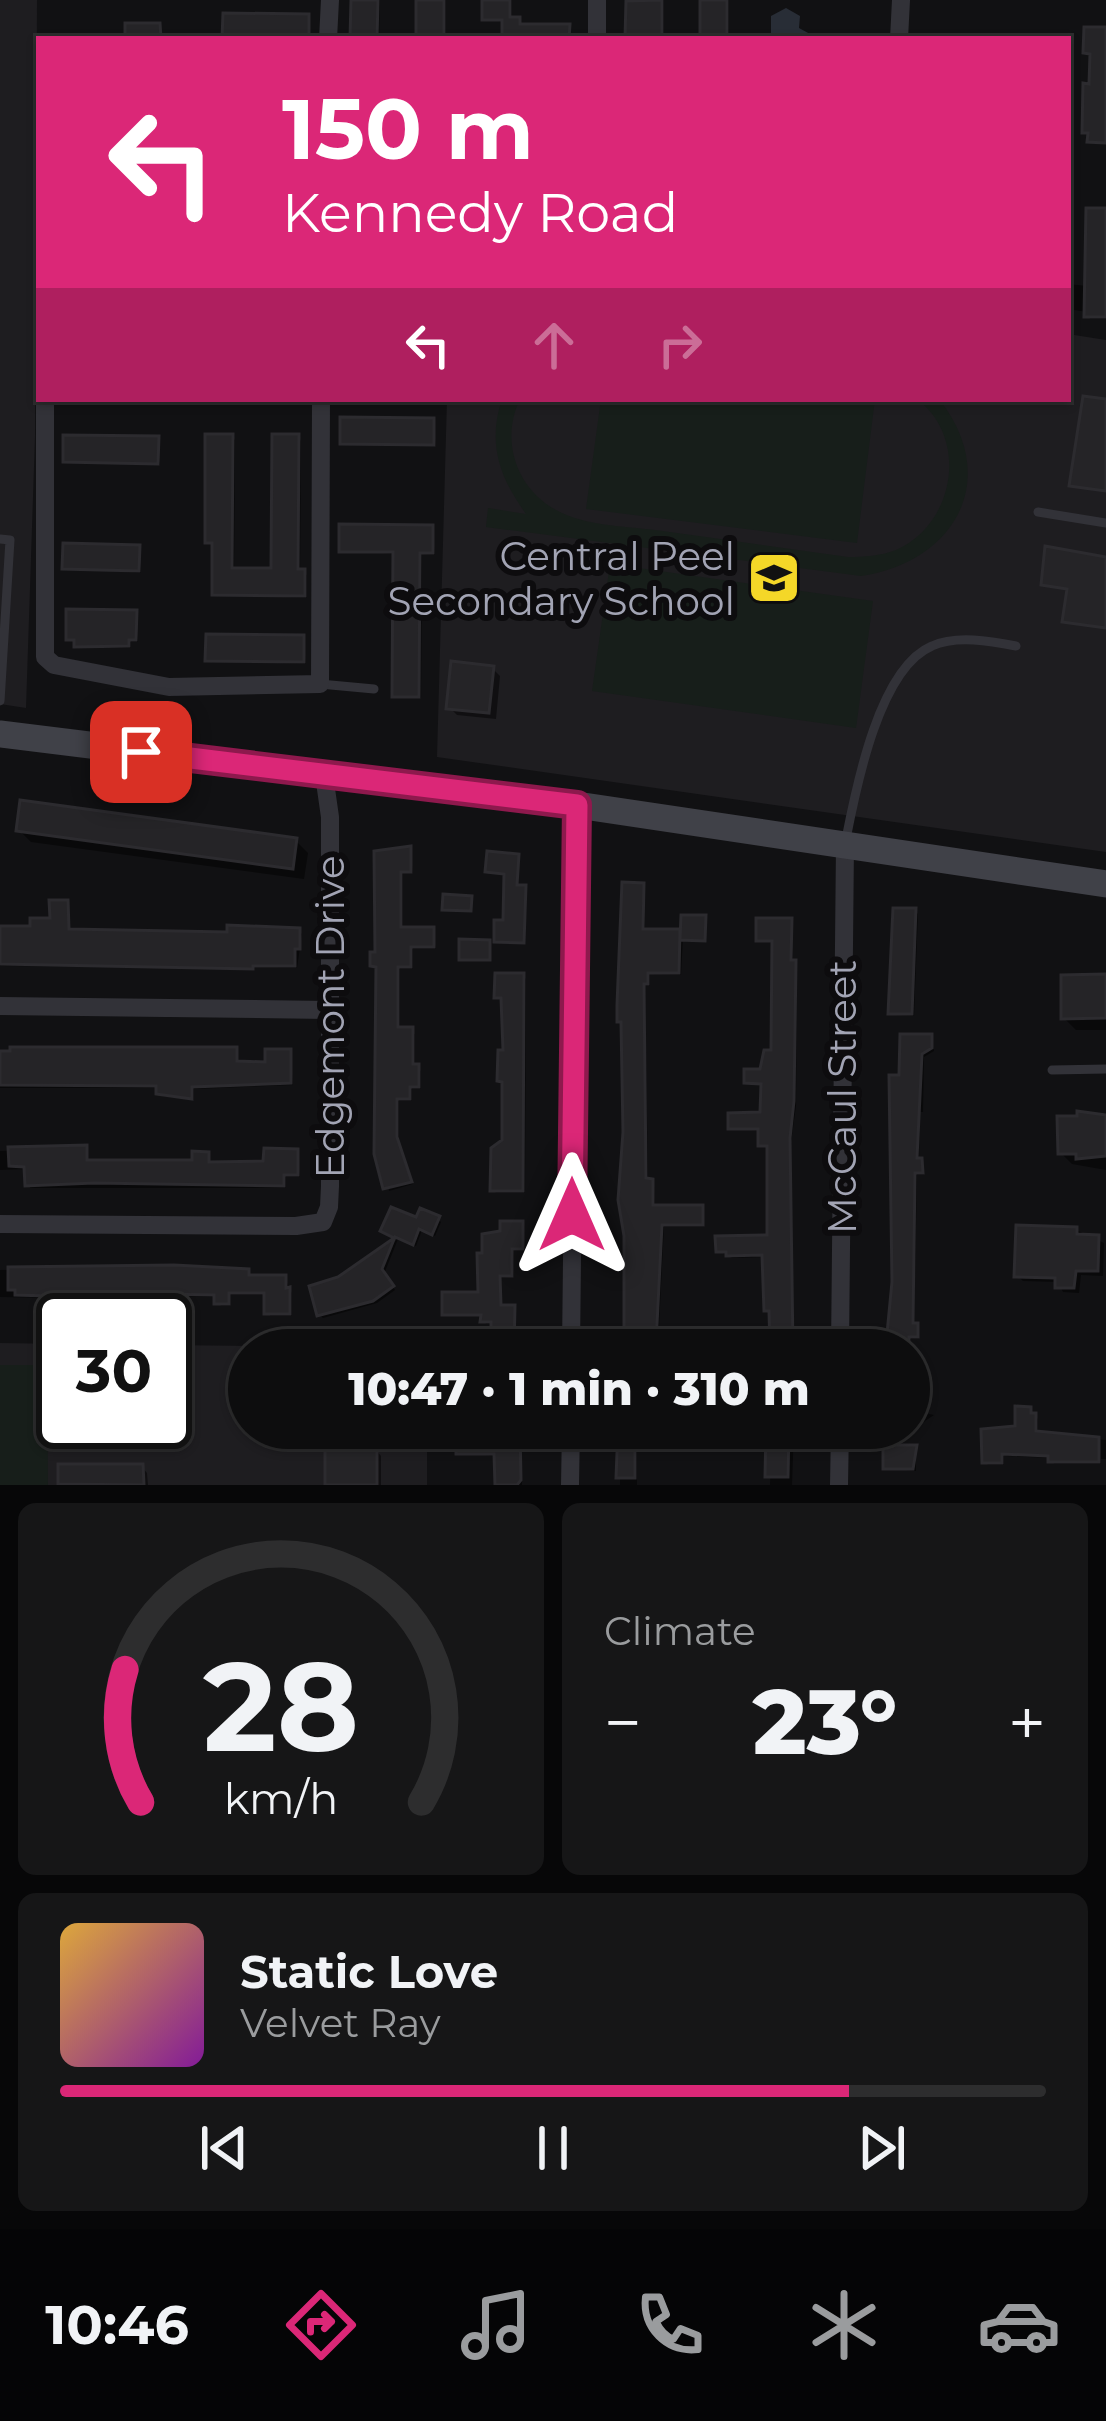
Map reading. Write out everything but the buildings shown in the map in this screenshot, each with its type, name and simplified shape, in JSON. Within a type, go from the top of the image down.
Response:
[{"type":"main road","points":[[0,734],[577,805],[1106,884]]},
{"type":"street","points":[[328,36],[330,0]]},
{"type":"street","points":[[597,0],[597,36]]},
{"type":"street","points":[[899,36],[901,0]]},
{"type":"street","points":[[45,402],[45,657],[54,665],[169,687],[320,684],[321,402]]},
{"type":"street","name":"Edgemont Drive","points":[[0,1224],[296,1226],[323,1222],[330,1186],[330,817],[323,775]]},
{"type":"street","points":[[571,1329],[577,805]]},
{"type":"street","name":"McCaul Street","points":[[840,1329],[845,844]]},
{"type":"street","points":[[0,1006],[329,1010]]},
{"type":"street","points":[[570,1485],[571,1449]]},
{"type":"street","points":[[839,1485],[840,1449]]},
{"type":"lane","points":[[1037,512],[1106,523]]},
{"type":"lane","points":[[0,539],[10,540],[0,700]]},
{"type":"lane","points":[[845,844],[864,758],[895,683],[910,661],[929,646],[946,642],[1016,646]]},
{"type":"lane","points":[[320,684],[374,689]]},
{"type":"lane","points":[[1052,1070],[1106,1069]]},
{"type":"shaded area","points":[[0,0],[37,0],[35,437],[26,708],[0,704]]},
{"type":"shaded area","points":[[786,8],[800,16],[799,28],[810,36],[771,36],[771,16]]},
{"type":"shaded area","name":"Central Peel Secondary School","points":[[1071,334],[1106,340],[1106,852],[437,757],[447,402],[1071,402]]},
{"type":"shaded area","points":[[501,402],[519,402],[512,446],[522,476],[542,501],[592,522],[848,557],[896,550],[931,521],[948,480],[944,436],[920,402],[941,402],[958,429],[967,458],[967,486],[959,512],[944,535],[922,554],[894,568],[861,576],[486,527],[488,508],[526,514],[499,460]]},
{"type":"shaded area","points":[[601,402],[875,402],[857,543],[586,509]]},
{"type":"shaded area","points":[[610,564],[873,601],[856,728],[592,691]]},
{"type":"shaded area","points":[[0,1343],[36,1344],[36,1449],[192,1449],[192,1345],[228,1346],[228,1449],[427,1449],[427,1485],[0,1485]]},
{"type":"shaded area","points":[[0,1365],[36,1365],[36,1449],[48,1449],[48,1485],[0,1485]]},
{"type":"place","name":"Central Peel Secondary School","points":[[774,578]]},
{"type":"route","points":[[141,752],[577,805],[572,1215]]}]
